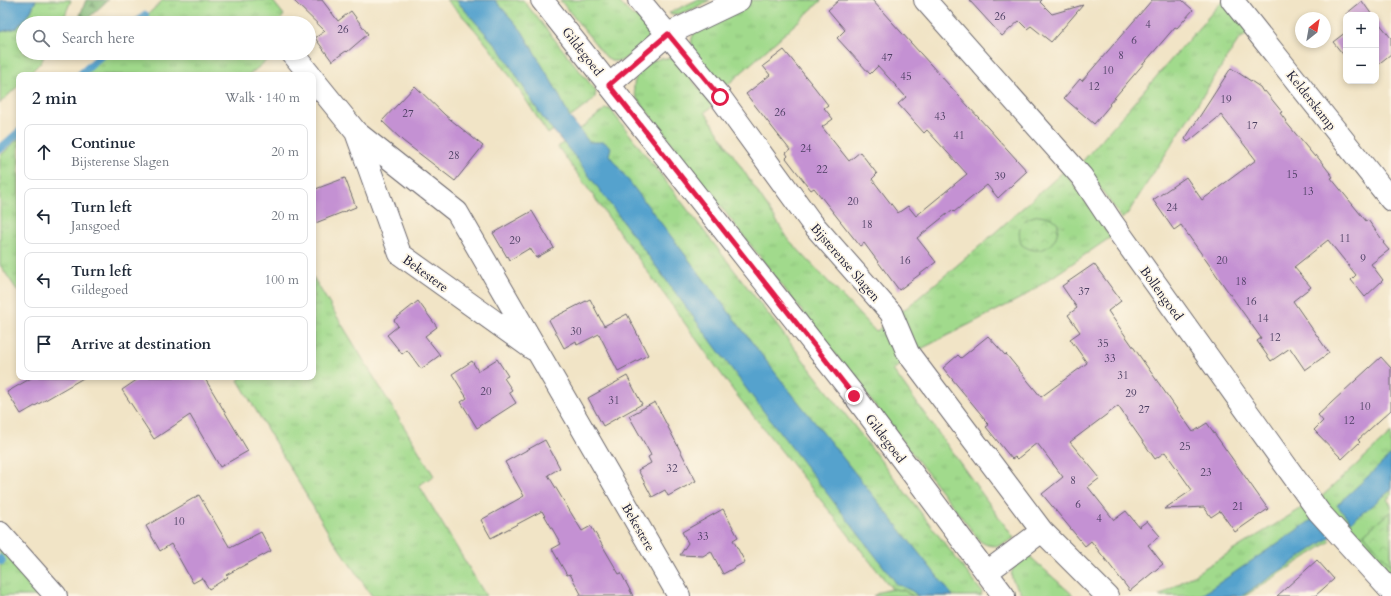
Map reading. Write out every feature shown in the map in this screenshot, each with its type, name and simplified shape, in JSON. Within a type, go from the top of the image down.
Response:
[{"type":"street","name":"Gildegoed","points":[[542,0],[850,389],[1004,596]]},
{"type":"street","name":"Bijsterense Slagen","points":[[639,0],[720,97],[811,222],[891,313],[908,353],[1042,531],[1107,596]]},
{"type":"street","points":[[609,85],[668,34],[739,0]]},
{"type":"street","name":"Bollengoed","points":[[925,0],[1082,177],[1113,224],[1319,512],[1391,591]]},
{"type":"street","name":"Kelderskamp","points":[[1232,0],[1391,200]]},
{"type":"street","points":[[298,60],[308,72]]},
{"type":"street","name":"Bekestere","points":[[316,83],[356,132],[457,212],[679,596]]},
{"type":"street","name":"Bekestere","points":[[356,132],[400,254],[539,353]]},
{"type":"street","points":[[987,572],[1042,531]]},
{"type":"street","points":[[0,532],[56,596]]},
{"type":"green space","points":[[36,0],[71,0],[65,16],[27,16]]},
{"type":"green space","points":[[86,0],[108,0],[91,16],[80,16]]},
{"type":"green space","points":[[163,0],[272,0],[284,15],[283,16],[146,16]]},
{"type":"green space","points":[[446,0],[523,0],[596,91],[595,97],[591,102],[548,134],[489,47]]},
{"type":"green space","points":[[560,0],[617,0],[632,15],[649,25],[649,36],[643,46],[621,61],[613,61],[606,57]]},
{"type":"green space","points":[[697,0],[710,0],[696,8],[679,14],[669,13]]},
{"type":"green space","points":[[752,0],[822,0],[723,89],[693,50],[692,38],[701,26]]},
{"type":"green space","points":[[1223,0],[1250,33],[1239,39],[1128,213],[1122,219],[1082,162]]},
{"type":"green space","points":[[16,28],[16,60],[42,60],[31,72],[16,72],[16,88],[0,103],[0,32]]},
{"type":"green space","points":[[662,58],[672,59],[680,65],[713,106],[705,112],[789,240],[876,332],[887,322],[905,361],[893,370],[1014,538],[997,546],[984,544],[980,541],[636,97],[634,84],[639,72],[649,63]]},
{"type":"green space","points":[[101,60],[267,60],[253,72],[88,72]]},
{"type":"green space","points":[[605,109],[610,109],[624,127],[982,592],[981,596],[913,596],[903,590],[892,589],[735,393],[558,147]]},
{"type":"green space","points":[[16,141],[16,289],[0,265],[0,156]]},
{"type":"green space","points":[[1064,171],[1111,237],[1023,297],[915,352],[899,312],[904,310],[981,245]]},
{"type":"green space","points":[[1040,215],[1052,218],[1058,223],[1058,231],[1052,243],[1047,247],[1041,250],[1034,250],[1021,244],[1019,232],[1020,227],[1025,220]]},
{"type":"green space","points":[[316,282],[434,476],[419,485],[486,596],[372,596],[331,537],[238,380],[316,380]]},
{"type":"green space","points":[[1391,433],[1391,496],[1387,499],[1391,505],[1391,579],[1320,498]]},
{"type":"green space","points":[[1302,508],[1331,541],[1245,596],[1159,596]]},
{"type":"green space","points":[[1391,511],[1391,566],[1364,534]]},
{"type":"green space","points":[[0,544],[46,596],[0,596]]},
{"type":"green space","points":[[1026,553],[1074,596],[1024,596],[1014,584],[1012,574],[1015,565]]},
{"type":"green space","points":[[892,589],[903,590],[913,596],[873,596],[880,592]]},
{"type":"water","points":[[0,0],[36,0],[27,16],[16,16],[16,28],[0,32]]},
{"type":"water","points":[[456,0],[495,0],[522,31],[557,91],[569,116],[589,142],[604,142],[611,147],[609,155],[777,375],[953,596],[918,596],[912,591],[897,584],[748,391],[576,158],[542,117],[501,51]]},
{"type":"water","points":[[1391,455],[1391,490],[1351,522],[1337,505]]},
{"type":"water","points":[[1319,515],[1335,534],[1242,596],[1200,596]]},
{"type":"building","points":[[293,0],[322,0],[338,21],[351,11],[368,34],[347,52],[346,51],[332,61],[316,39],[316,37],[325,31],[316,22],[316,16],[310,16]]},
{"type":"building","points":[[839,0],[872,0],[1027,171],[998,198],[987,185],[954,212],[952,210],[917,238],[936,262],[899,290],[864,243],[860,246],[814,188],[811,190],[796,171],[786,158],[788,156],[786,153],[790,150],[746,94],[770,75],[763,66],[784,50],[828,105],[824,108],[833,119],[822,127],[849,161],[860,152],[877,174],[872,179],[898,213],[908,206],[916,216],[967,174],[927,130],[924,133],[898,104],[906,97],[878,66],[870,74],[837,38],[845,30],[828,10]]},
{"type":"building","points":[[969,0],[1042,0],[1040,2],[1052,14],[1083,5],[1051,42],[1031,26],[1027,29],[1019,21],[1002,36]]},
{"type":"building","points":[[1152,0],[1182,0],[1193,10],[1177,28],[1175,27],[1109,104],[1110,105],[1094,124],[1064,98],[1080,79],[1082,81]]},
{"type":"building","points":[[1362,1],[1370,12],[1348,12]]},
{"type":"building","points":[[1379,23],[1391,38],[1391,54],[1379,64]]},
{"type":"building","points":[[1343,34],[1343,54],[1333,42]]},
{"type":"building","points":[[1231,68],[1260,87],[1263,92],[1265,91],[1282,112],[1280,113],[1285,121],[1315,157],[1316,155],[1333,177],[1331,178],[1366,221],[1368,220],[1389,250],[1371,264],[1383,280],[1365,297],[1351,280],[1356,275],[1328,240],[1294,267],[1311,287],[1293,301],[1329,353],[1305,370],[1290,348],[1271,361],[1257,341],[1261,338],[1181,225],[1174,230],[1153,200],[1186,177],[1202,200],[1256,160],[1221,115],[1188,142],[1185,139]]},
{"type":"building","points":[[415,86],[445,115],[483,146],[455,181],[403,141],[382,121]]},
{"type":"building","points":[[345,178],[356,207],[316,223],[316,189]]},
{"type":"building","points":[[532,211],[554,248],[536,258],[530,248],[510,260],[493,233]]},
{"type":"building","points":[[1094,264],[1121,301],[1108,311],[1193,432],[1207,423],[1268,509],[1235,532],[1220,511],[1211,517],[1204,507],[1164,509],[1192,490],[1165,452],[1155,459],[1118,406],[1070,442],[1100,478],[1088,487],[1114,520],[1126,511],[1139,527],[1147,521],[1160,536],[1148,545],[1163,564],[1130,591],[1091,541],[1085,546],[1042,494],[1063,477],[1037,443],[1017,459],[1015,457],[1012,459],[986,427],[989,425],[984,420],[985,419],[943,368],[958,355],[961,358],[988,336],[1005,355],[1006,354],[1041,397],[1087,363],[1070,339],[1080,332],[1068,315],[1077,308],[1062,286]]},
{"type":"building","points":[[590,299],[604,326],[627,314],[648,355],[618,371],[599,334],[577,345],[576,341],[564,348],[549,320]]},
{"type":"building","points":[[418,301],[437,327],[425,336],[440,355],[421,369],[407,350],[402,354],[387,335],[398,326],[394,320]]},
{"type":"building","points":[[1381,357],[1391,368],[1391,410],[1358,440],[1360,442],[1342,459],[1314,430],[1323,421],[1318,415]]},
{"type":"building","points":[[497,359],[508,376],[504,378],[512,390],[509,392],[516,403],[477,428],[461,402],[467,398],[452,374],[472,361],[478,371]]},
{"type":"building","points":[[627,376],[642,404],[603,426],[588,398]]},
{"type":"building","points":[[28,380],[80,380],[21,414],[7,392]]},
{"type":"building","points":[[137,380],[206,380],[248,451],[220,467],[190,415],[154,439],[122,390]]},
{"type":"building","points":[[655,402],[696,481],[668,496],[665,490],[652,497],[638,470],[651,463],[648,457],[651,455],[629,416]]},
{"type":"building","points":[[545,440],[560,468],[548,475],[582,531],[591,526],[619,574],[621,573],[633,596],[578,596],[581,594],[570,574],[567,575],[552,549],[561,544],[542,511],[491,538],[481,520],[524,496],[505,462]]},
{"type":"building","points":[[199,495],[230,548],[261,532],[271,551],[226,575],[228,577],[209,589],[202,578],[193,583],[171,544],[160,551],[146,526]]},
{"type":"building","points":[[723,509],[738,537],[733,540],[745,562],[723,574],[711,551],[703,556],[680,555],[688,543],[682,532]]},
{"type":"building","points":[[1317,560],[1334,579],[1315,596],[1277,596]]},
{"type":"waterway","points":[[83,72],[96,60]]},
{"type":"waterway","points":[[0,149],[16,135]]},
{"type":"route","points":[[720,97],[668,34],[609,85],[854,396]]}]
